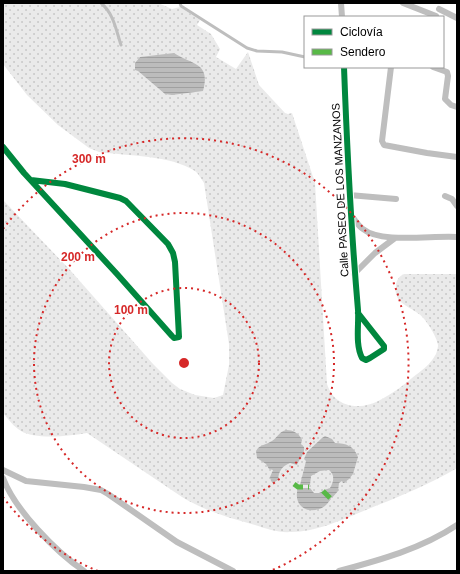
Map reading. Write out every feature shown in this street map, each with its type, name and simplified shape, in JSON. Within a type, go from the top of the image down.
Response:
[{"type":"street","points":[[341,3],[342,16]]},
{"type":"street","points":[[403,3],[436,16]]},
{"type":"street","points":[[439,9],[457,18]]},
{"type":"street","name":"Calle PASEO DE LOS MANZANOS","points":[[344,68],[349,194],[359,346],[362,358],[366,360],[379,353],[384,349],[384,346],[358,313]]},
{"type":"street","points":[[391,68],[382,141],[384,144],[427,154],[457,157]]},
{"type":"street","points":[[436,68],[447,72],[448,76],[445,99],[451,105],[457,107]]},
{"type":"street","points":[[3,147],[31,180],[172,336],[176,338],[179,337],[175,257],[168,244],[126,201],[120,198],[65,184],[31,180]]},
{"type":"street","points":[[349,194],[396,200]]},
{"type":"street","points":[[444,196],[452,199],[457,206]]},
{"type":"street","points":[[351,214],[360,227],[375,235],[395,238],[457,237]]},
{"type":"street","points":[[354,274],[375,253],[395,238]]},
{"type":"street","points":[[3,470],[26,481],[101,490],[177,542],[233,571]]},
{"type":"street","points":[[3,478],[6,487],[14,499],[46,538],[59,552],[84,571]]},
{"type":"street","points":[[339,571],[353,569],[415,548],[445,533],[457,525]]},
{"type":"lane","points":[[101,3],[111,14],[121,45]]},
{"type":"lane","points":[[180,3],[181,6],[247,48],[257,51],[282,52],[304,57]]},
{"type":"shaded area","points":[[3,3],[158,3],[172,9],[180,7],[200,20],[197,25],[211,34],[220,49],[216,57],[236,69],[248,52],[259,85],[285,113],[292,113],[315,183],[327,384],[336,399],[343,403],[358,406],[374,403],[398,389],[429,364],[436,354],[438,345],[436,337],[422,316],[399,300],[396,292],[397,282],[399,277],[404,274],[457,274],[457,468],[410,492],[336,522],[300,532],[282,532],[227,517],[191,502],[87,433],[63,436],[35,436],[21,431],[14,425],[3,413],[3,200],[70,270],[153,364],[180,389],[195,395],[214,398],[223,395],[229,365],[229,344],[204,183],[195,171],[174,162],[148,157],[99,152],[89,148],[58,125],[27,95],[3,64]]},
{"type":"shaded area","points":[[174,53],[202,69],[205,82],[203,91],[172,95],[165,94],[135,70],[135,63],[140,57]]},
{"type":"shaded area","points":[[286,430],[293,431],[299,435],[302,440],[301,444],[304,447],[304,452],[297,465],[290,463],[284,466],[280,472],[278,480],[273,483],[270,477],[273,470],[269,469],[266,464],[257,458],[256,451],[259,447],[272,441],[281,432]]},
{"type":"shaded area","points":[[325,436],[332,439],[335,443],[349,446],[354,450],[358,457],[353,474],[344,483],[342,481],[339,483],[338,491],[332,498],[324,490],[330,488],[333,481],[333,476],[329,470],[320,471],[311,476],[310,485],[300,485],[306,461],[304,459],[307,452]]},
{"type":"shaded area","points":[[298,488],[310,488],[314,493],[323,491],[331,499],[321,508],[314,510],[304,509],[298,503]]},
{"type":"marked path","points":[[294,484],[298,487],[309,487]]},
{"type":"marked path","points":[[323,491],[333,501]]},
{"type":"cycle path","points":[[344,68],[353,249],[358,313]]},
{"type":"cycle path","points":[[3,147],[24,173],[172,336],[174,338],[179,337],[175,262],[173,253],[168,244],[126,201],[120,198],[65,184],[31,180]]},
{"type":"cycle path","points":[[358,313],[384,346],[384,349],[366,360],[362,358],[360,353],[358,341],[358,313]]}]
